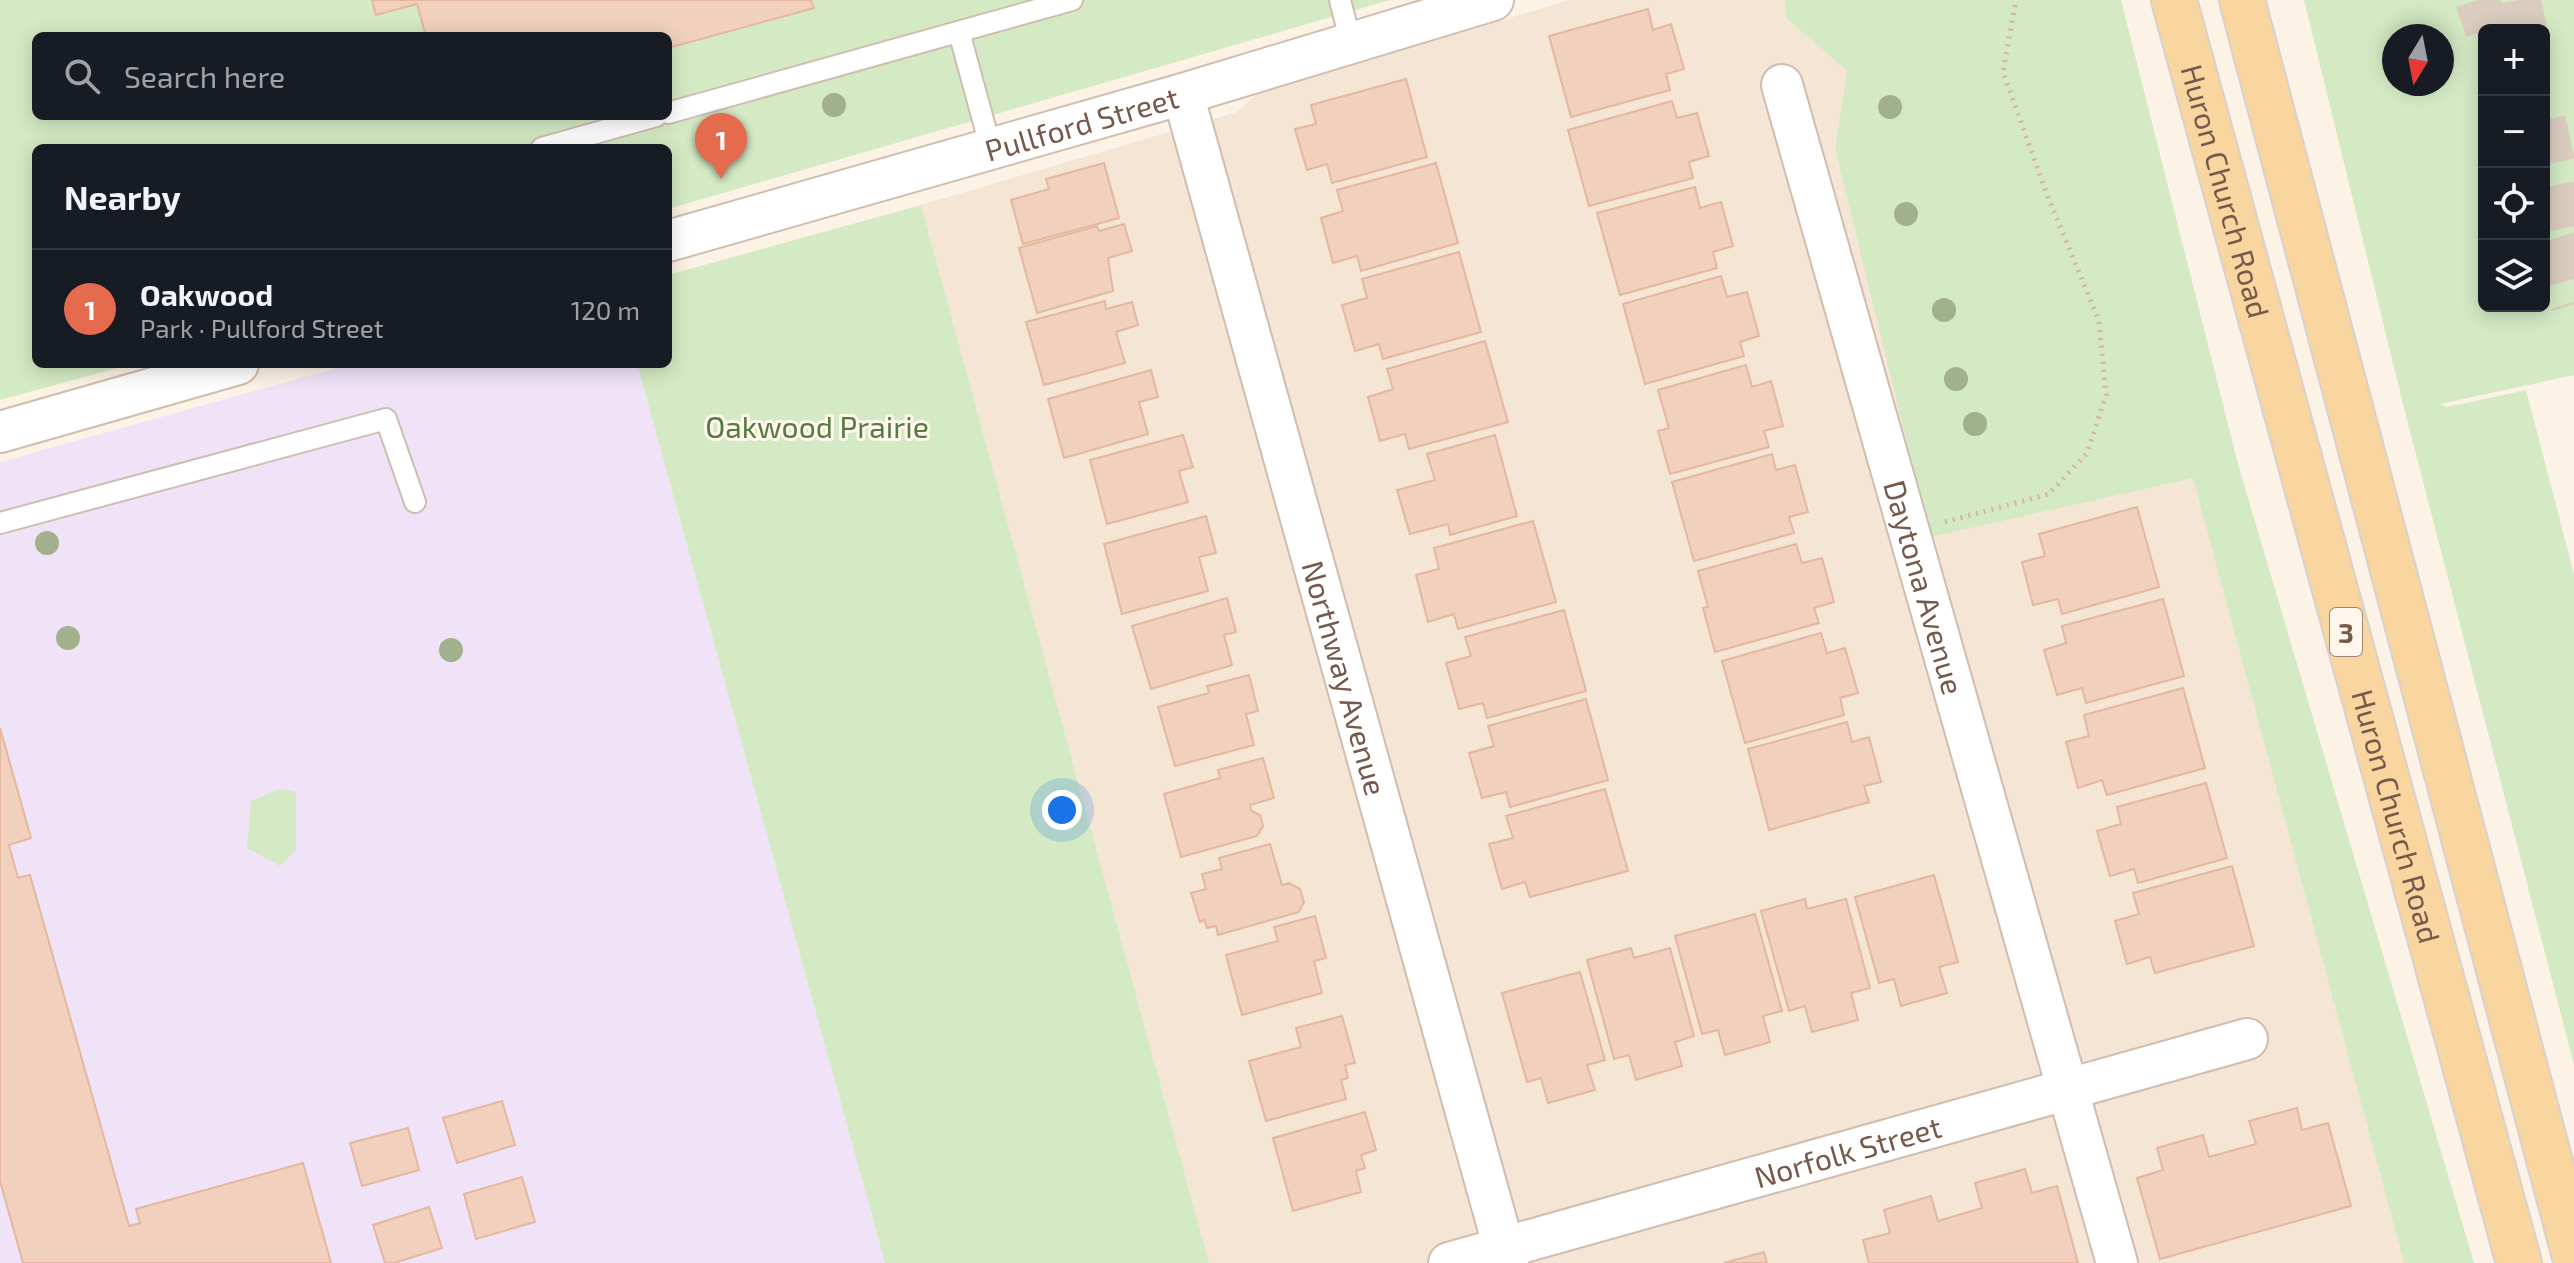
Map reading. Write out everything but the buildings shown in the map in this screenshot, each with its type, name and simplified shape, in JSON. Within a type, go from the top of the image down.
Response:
[{"type":"main road","name":"Huron Church Road","points":[[2174,0],[2519,1263]]},
{"type":"main road","name":"Huron Church Road","points":[[2242,0],[2574,1253]]},
{"type":"street","name":"Pullford Street","points":[[672,240],[1183,94],[1493,0]]},
{"type":"street","name":"Daytona Avenue","points":[[1782,85],[2117,1263]]},
{"type":"street","name":"Northway Avenue","points":[[1183,94],[1506,1255]]},
{"type":"street","points":[[0,432],[224,368]]},
{"type":"street","name":"Norfolk Street","points":[[1449,1263],[1506,1255],[2066,1089],[2247,1039]]},
{"type":"lane","points":[[672,112],[1072,0]]},
{"type":"lane","points":[[1340,0],[1351,43]]},
{"type":"lane","points":[[959,32],[991,149]]},
{"type":"lane","points":[[556,144],[642,120]]},
{"type":"lane","points":[[0,523],[386,419],[415,502]]},
{"type":"path","points":[[1935,525],[2049,494],[2087,453],[2106,395],[2099,321],[2048,197],[2003,72],[2016,0]]},
{"type":"shaded area","points":[[1570,0],[1784,0],[1787,19],[1847,71],[1835,148],[2193,477],[2404,1263],[1209,1263],[921,205],[1237,112],[1258,93]]},
{"type":"shaded area","points":[[337,368],[638,368],[885,1263],[0,1263],[0,462]]},
{"type":"green space","points":[[0,0],[1390,0],[672,208],[672,144],[32,144],[32,368],[117,368],[0,400]]},
{"type":"green space","points":[[1784,0],[2121,0],[2238,464],[2474,1263],[2404,1263],[2193,478],[1930,537],[1835,148],[1847,71],[1787,19]]},
{"type":"green space","points":[[2304,0],[2574,0],[2574,375],[2440,404],[2447,407],[2526,390],[2574,574],[2574,1065],[2405,412]]},
{"type":"green space","name":"Oakwood Prairie","points":[[921,205],[1209,1263],[885,1263],[638,368],[672,368],[672,274]]},
{"type":"green space","points":[[280,789],[296,792],[296,850],[280,866],[247,848],[251,801]]},
{"type":"tunnel","points":[[2477,0],[2485,24]]},
{"type":"tunnel","points":[[2519,0],[2524,24]]},
{"type":"tunnel","points":[[2550,149],[2574,266]]},
{"type":"tunnel","points":[[2553,239],[2574,304]]},
{"type":"place","name":"Oakwood","points":[[721,179]]}]
